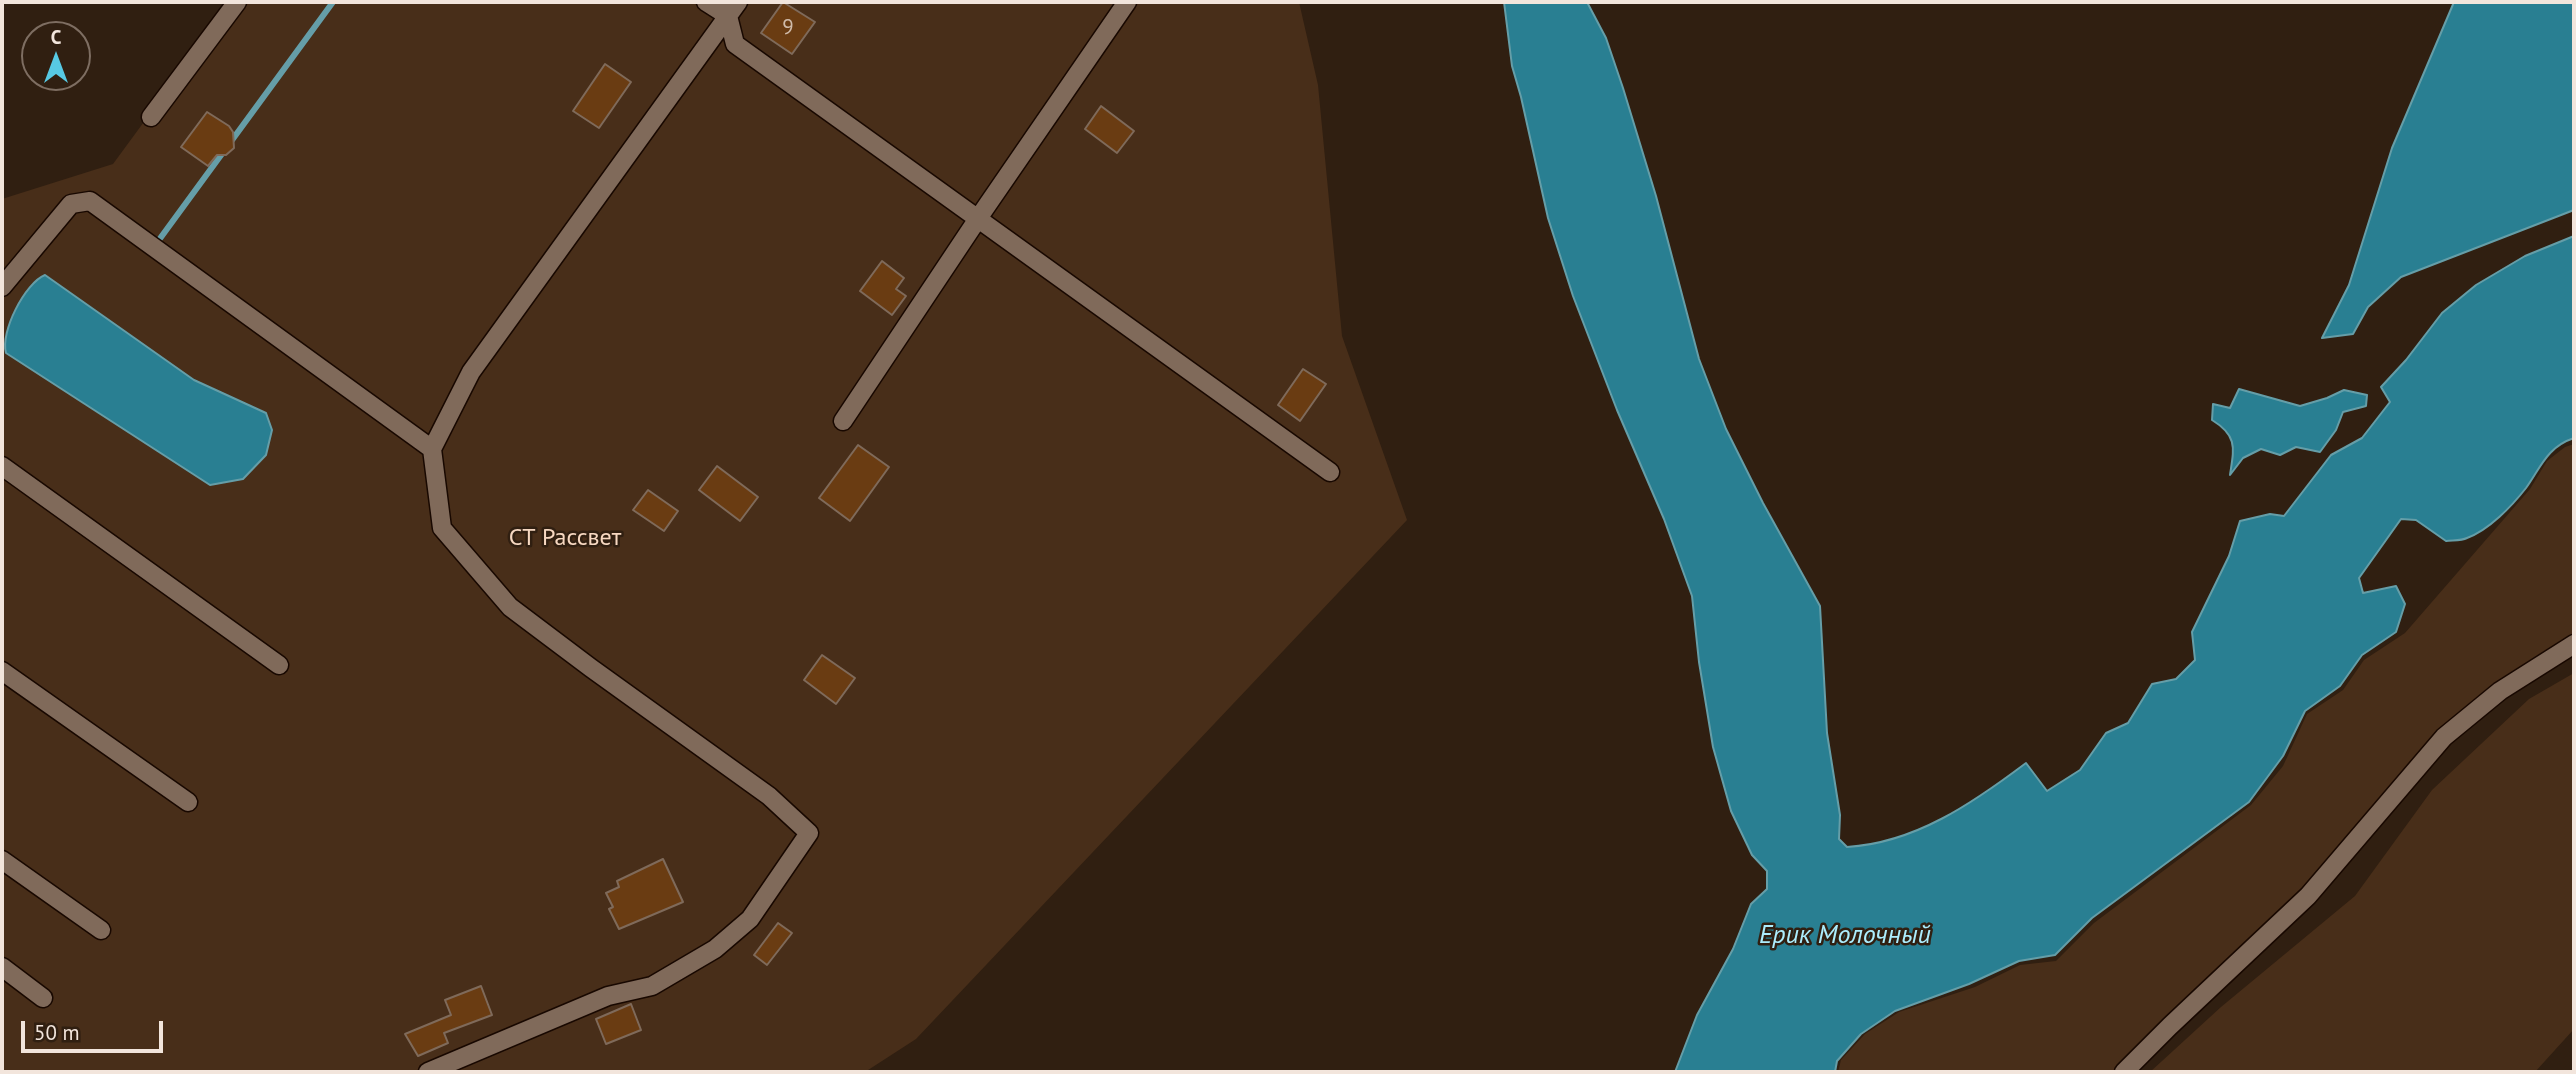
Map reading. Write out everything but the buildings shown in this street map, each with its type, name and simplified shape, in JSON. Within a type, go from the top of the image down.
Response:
[{"type":"street","points":[[151,117],[237,2]]},
{"type":"street","points":[[706,2],[733,9]]},
{"type":"street","points":[[843,421],[976,220],[1127,2]]},
{"type":"street","points":[[733,9],[735,44],[976,220],[1330,472]]},
{"type":"street","points":[[428,1072],[608,996],[652,986],[715,949],[750,919],[809,832],[769,796],[510,607],[442,528],[432,449],[471,372],[733,9]]},
{"type":"street","points":[[2,287],[71,204],[90,201],[432,449]]},
{"type":"street","points":[[2,466],[279,665]]},
{"type":"street","points":[[2124,1072],[2308,896],[2444,737],[2500,691],[2574,644]]},
{"type":"street","points":[[2,671],[188,802]]},
{"type":"street","points":[[2,860],[101,930]]},
{"type":"street","points":[[2,967],[43,998]]},
{"type":"green space","name":"СТ Рассвет","points":[[232,2],[1299,2],[1318,85],[1342,336],[1407,520],[916,1039],[865,1072],[2,1072],[2,199],[113,164]]},
{"type":"green space","points":[[2574,444],[2574,642],[2500,689],[2307,896],[2123,1072],[1838,1072],[1841,1060],[1865,1034],[1899,1012],[1975,987],[2020,965],[2056,961],[2094,923],[2251,805],[2283,766],[2307,714],[2343,690],[2364,660],[2405,633],[2530,489],[2547,461],[2565,447]]},
{"type":"green space","points":[[2574,673],[2574,1029],[2535,1072],[2150,1072],[2221,1007],[2355,896],[2432,790],[2529,699]]},
{"type":"water","name":"Ерик Молочный","points":[[1504,2],[1587,2],[1606,38],[1656,196],[1699,359],[1726,429],[1820,606],[1827,733],[1840,815],[1839,839],[1847,847],[1872,844],[1920,829],[1964,806],[2026,763],[2047,791],[2080,770],[2106,733],[2128,723],[2152,684],[2176,679],[2195,660],[2192,632],[2229,556],[2240,521],[2270,514],[2284,516],[2331,455],[2362,438],[2390,402],[2381,387],[2406,360],[2442,313],[2476,285],[2525,256],[2574,236],[2574,438],[2551,452],[2514,502],[2500,517],[2475,534],[2462,540],[2446,541],[2416,520],[2401,519],[2359,578],[2363,593],[2396,586],[2405,604],[2396,632],[2362,655],[2340,686],[2305,711],[2283,756],[2249,802],[2092,918],[2055,955],[2019,961],[1969,984],[1895,1011],[1861,1034],[1837,1061],[1835,1072],[1675,1072],[1697,1015],[1733,949],[1751,904],[1767,889],[1767,871],[1752,855],[1731,811],[1713,747],[1699,662],[1692,596],[1664,519],[1617,410],[1573,296],[1548,218],[1512,66]]},
{"type":"water","points":[[2454,2],[2574,2],[2574,210],[2401,277],[2368,307],[2353,334],[2322,338],[2349,285],[2392,148]]},
{"type":"water","points":[[45,275],[194,380],[266,413],[272,430],[266,455],[243,479],[210,485],[6,353],[7,333],[16,309],[30,288]]},
{"type":"water","points":[[2239,389],[2300,406],[2344,390],[2367,395],[2366,406],[2343,412],[2336,430],[2320,452],[2296,447],[2280,455],[2261,449],[2243,458],[2230,475],[2232,443],[2226,432],[2212,420],[2213,404],[2230,408]]},
{"type":"waterway","points":[[156,244],[333,2]]}]
